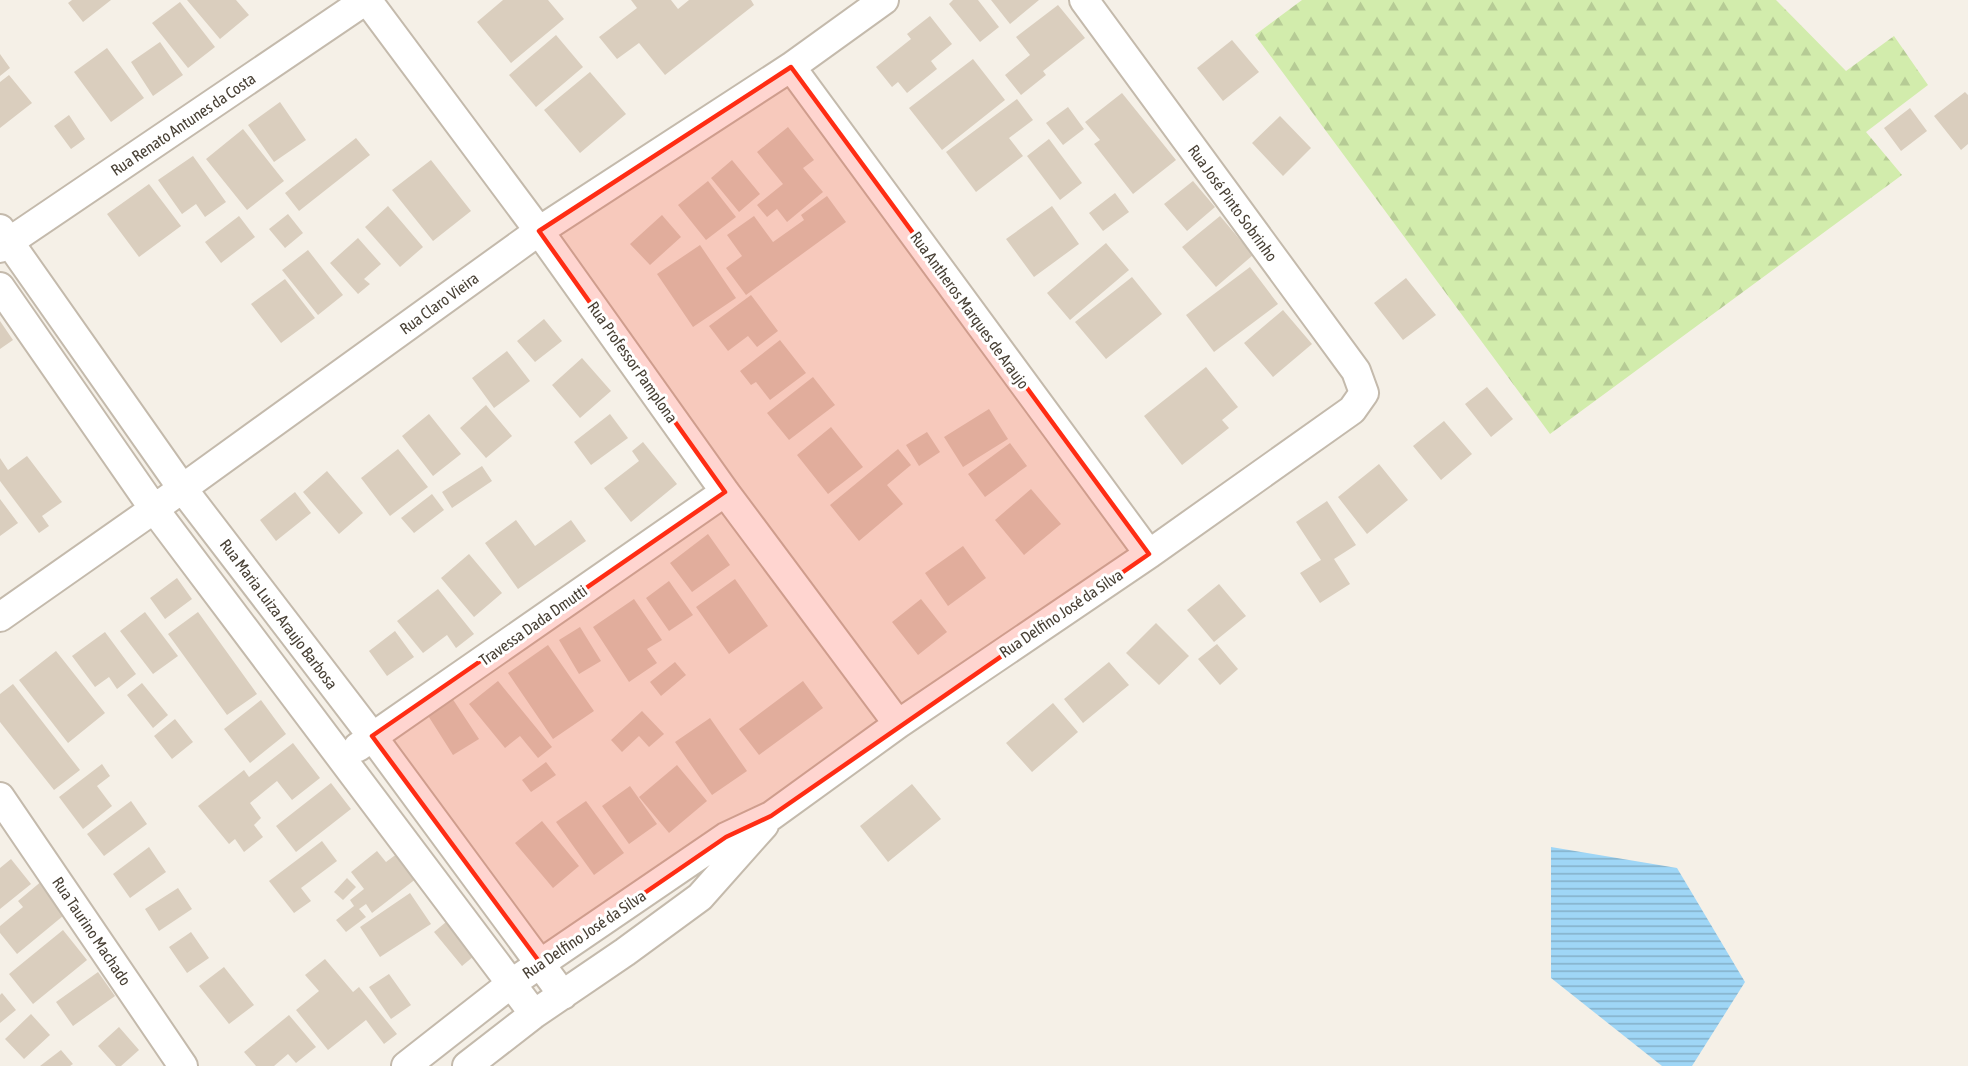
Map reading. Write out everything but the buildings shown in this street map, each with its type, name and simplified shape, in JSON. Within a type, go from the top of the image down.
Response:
[{"type":"street","name":"Rua Professor Pamplona","points":[[366,0],[539,231],[725,492],[898,724]]},
{"type":"street","name":"Rua Renato Antunes da Costa","points":[[3,240],[366,0]]},
{"type":"street","name":"Rua Claro Vieira","points":[[0,617],[154,509],[539,231],[791,67],[884,0]]},
{"type":"street","name":"Rua José Pinto Sobrinho","points":[[1084,0],[1356,371],[1364,393],[1352,410]]},
{"type":"street","name":"Rua Antheros Marques de Araujo","points":[[791,67],[1149,554]]},
{"type":"street","name":"Rua Maria Luiza Araujo Barbosa","points":[[3,240],[182,488],[372,736],[562,995]]},
{"type":"street","points":[[0,287],[154,509],[534,1014]]},
{"type":"street","name":"Rua Delfino José da Silva","points":[[406,1066],[512,983],[726,837],[771,816],[898,724],[1149,554],[1352,410]]},
{"type":"street","name":"Travessa Dada Dmutti","points":[[341,758],[725,492]]},
{"type":"street","points":[[255,644],[285,622]]},
{"type":"street","name":"Rua Taurino Machado","points":[[0,797],[183,1066]]},
{"type":"street","name":"Rua Delfino José da Silva","points":[[467,1066],[534,1014],[700,897],[771,816]]},
{"type":"street","points":[[426,870],[456,850]]},
{"type":"highlighted area","points":[[791,67],[1149,554],[771,816],[726,837],[541,964],[372,736],[725,492],[539,231]]},
{"type":"green space","points":[[1302,0],[1776,0],[1846,71],[1894,36],[1928,85],[1866,132],[1902,175],[1550,434],[1255,35]]},
{"type":"water","points":[[1551,847],[1677,868],[1745,982],[1692,1066],[1662,1066],[1551,978]]}]
